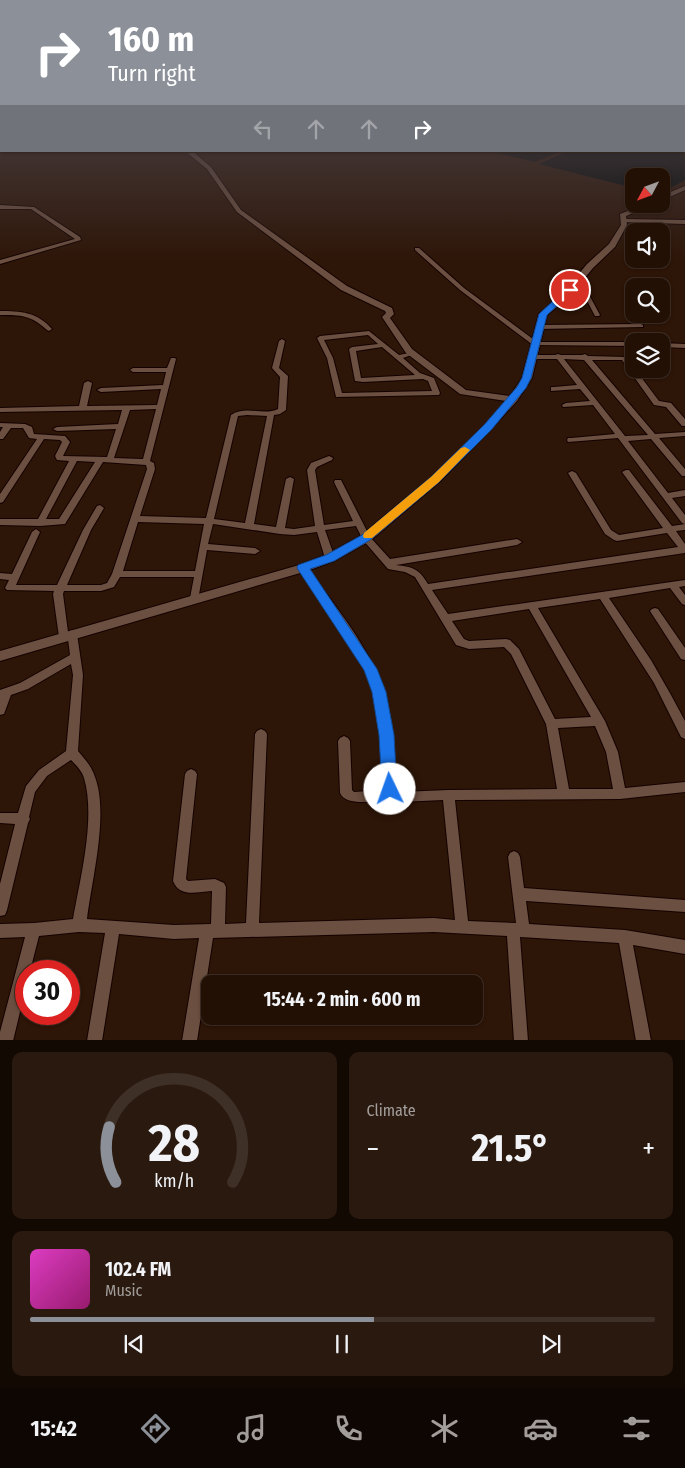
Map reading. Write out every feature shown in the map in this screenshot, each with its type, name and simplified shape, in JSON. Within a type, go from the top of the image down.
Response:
[{"type":"street","points":[[206,167],[239,211],[344,288],[389,310],[390,314],[386,317],[412,353],[466,394],[514,399]]},
{"type":"street","points":[[670,195],[685,188]]},
{"type":"street","points":[[0,207],[32,208],[78,238],[76,242],[0,262]]},
{"type":"street","points":[[625,221],[622,215],[627,213]]},
{"type":"street","points":[[625,221],[685,222]]},
{"type":"street","points":[[0,656],[194,598],[303,568],[330,558],[366,538],[435,480],[514,399],[527,378],[530,357],[543,314],[612,245],[625,221]]},
{"type":"street","points":[[417,249],[462,289],[535,344],[625,344]]},
{"type":"street","points":[[571,288],[585,292],[597,315]]},
{"type":"street","points":[[0,313],[20,313],[35,316],[49,329]]},
{"type":"street","points":[[539,327],[641,326]]},
{"type":"street","points":[[369,333],[384,345],[431,380],[436,393],[339,395],[330,358],[320,338],[369,333]]},
{"type":"street","points":[[194,598],[203,547],[235,415],[242,413],[277,413],[282,410],[284,376],[275,368],[282,341]]},
{"type":"street","points":[[384,345],[352,350],[358,378],[363,380],[426,377]]},
{"type":"street","points":[[670,345],[685,346]]},
{"type":"street","points":[[398,357],[412,353]]},
{"type":"street","points":[[558,356],[685,521]]},
{"type":"street","points":[[585,356],[685,474]]},
{"type":"street","points":[[530,357],[619,356],[628,360],[657,403],[668,405],[685,424]]},
{"type":"street","points":[[146,462],[173,359]]},
{"type":"street","points":[[133,370],[170,370]]},
{"type":"street","points":[[83,407],[88,383]]},
{"type":"street","points":[[101,390],[165,387]]},
{"type":"street","points":[[554,389],[581,387]]},
{"type":"street","points":[[566,405],[594,403]]},
{"type":"street","points":[[0,522],[38,527],[65,520],[106,459],[127,407]]},
{"type":"street","points":[[0,410],[160,407]]},
{"type":"street","points":[[248,526],[271,413]]},
{"type":"street","points":[[0,437],[4,425],[25,426],[29,428],[30,435],[65,440],[60,458],[75,458],[106,459],[146,462],[152,466],[114,583],[107,587],[12,588],[10,586],[38,527],[75,458]]},
{"type":"street","points":[[58,429],[120,426]]},
{"type":"street","points":[[572,440],[685,434]]},
{"type":"street","points":[[0,500],[42,436]]},
{"type":"street","points":[[330,458],[314,465],[311,470],[320,528],[330,558]]},
{"type":"street","points":[[427,587],[685,549],[626,472]]},
{"type":"street","points":[[572,473],[613,536],[622,538],[685,527]]},
{"type":"street","points":[[280,531],[290,479]]},
{"type":"street","points":[[338,482],[366,538],[387,563],[396,569],[414,571],[427,587],[458,639],[464,644],[500,642],[510,646],[552,724],[564,794]]},
{"type":"street","points":[[666,496],[685,493]]},
{"type":"street","points":[[78,924],[94,818],[94,799],[90,778],[82,763],[72,752],[78,675],[76,656],[59,612],[58,594],[87,530],[100,508]]},
{"type":"street","points":[[134,519],[210,522],[294,532],[358,523]]},
{"type":"street","points":[[387,563],[517,542]]},
{"type":"street","points":[[203,547],[255,551]]},
{"type":"street","points":[[303,568],[370,669],[379,692],[387,735],[390,789],[393,794]]},
{"type":"street","points":[[117,574],[197,574]]},
{"type":"street","points":[[0,576],[14,577]]},
{"type":"street","points":[[446,618],[685,582]]},
{"type":"street","points":[[672,584],[685,602]]},
{"type":"street","points":[[602,595],[653,673],[678,717],[685,734]]},
{"type":"street","points":[[532,606],[599,721],[612,752],[620,794]]},
{"type":"street","points":[[655,611],[685,656]]},
{"type":"street","points":[[0,711],[3,693],[47,674],[76,656]]},
{"type":"street","points":[[552,724],[599,721]]},
{"type":"street","points":[[252,930],[261,734]]},
{"type":"street","points":[[344,741],[346,793],[353,797],[393,794],[399,797],[620,794],[685,787]]},
{"type":"street","points":[[0,910],[30,790],[35,781],[72,752]]},
{"type":"street","points":[[189,1040],[213,930],[219,887],[215,885],[185,887],[179,881],[191,774]]},
{"type":"street","points":[[448,795],[462,926]]},
{"type":"street","points":[[0,818],[24,819]]},
{"type":"street","points":[[514,857],[519,894],[521,1040]]},
{"type":"street","points":[[519,894],[685,906]]},
{"type":"street","points":[[0,931],[34,930],[78,924],[174,932],[434,925],[625,936],[685,947]]},
{"type":"street","points":[[94,1040],[113,927]]},
{"type":"street","points":[[5,1040],[34,930]]},
{"type":"street","points":[[625,936],[644,1040]]},
{"type":"shaded area","points":[[549,167],[685,167],[685,180],[670,188],[670,168],[625,168],[625,186]]},
{"type":"slow traffic","points":[[368,536],[435,480],[465,450]]},
{"type":"route","points":[[390,789],[387,735],[379,692],[370,669],[351,637],[303,568],[330,558],[366,538],[435,480],[488,427],[514,399],[527,378],[530,357],[543,314],[570,290]]}]
